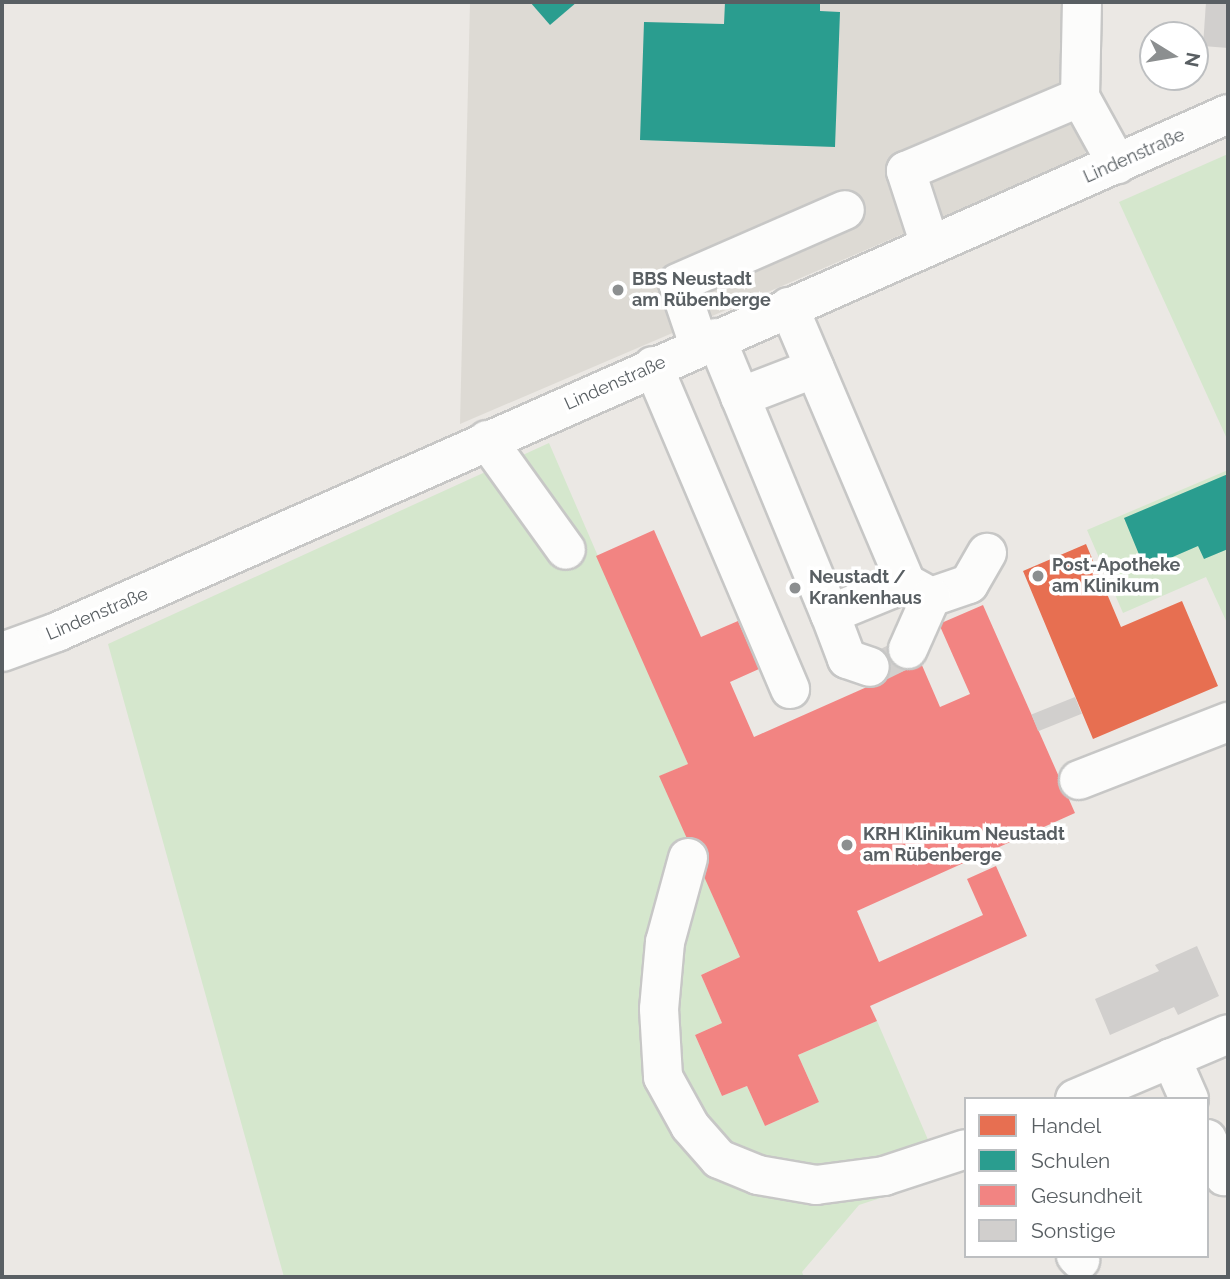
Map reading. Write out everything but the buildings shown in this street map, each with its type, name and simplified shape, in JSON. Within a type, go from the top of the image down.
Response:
[{"type":"street","points":[[1082,2],[1080,97],[1117,164]]},
{"type":"street","points":[[930,245],[906,170],[1080,97]]},
{"type":"street","name":"Lindenstraße","points":[[2,652],[57,632],[708,341],[1228,114]]},
{"type":"street","points":[[845,210],[678,283],[740,397],[847,659],[870,667]]},
{"type":"street","points":[[789,307],[919,590],[908,649]]},
{"type":"street","points":[[653,366],[790,688]]},
{"type":"street","points":[[740,397],[815,368]]},
{"type":"street","points":[[487,440],[566,550]]},
{"type":"street","points":[[830,614],[919,590],[969,584],[987,553]]},
{"type":"street","points":[[1079,780],[1228,722]]},
{"type":"street","points":[[688,858],[665,942],[659,1009],[663,1077],[690,1126],[719,1159],[758,1175],[816,1185],[884,1176],[964,1150]]},
{"type":"street","points":[[1080,1097],[1228,1034]]},
{"type":"street","points":[[1171,1058],[1188,1097]]},
{"type":"street","points":[[1209,1143],[1224,1176]]},
{"type":"shaded area","name":"BBS Neustadt am Rübenberge","points":[[470,2],[1089,2],[1085,156],[460,424]]},
{"type":"green space","points":[[1228,154],[1228,441],[1119,202]]},
{"type":"green space","points":[[549,443],[688,764],[660,776],[740,957],[701,975],[722,1023],[695,1035],[722,1096],[747,1086],[765,1126],[819,1102],[798,1055],[877,1021],[944,1177],[859,1205],[802,1272],[804,1277],[284,1277],[108,644]]},
{"type":"green space","points":[[1228,470],[1228,625],[1206,577],[1123,613],[1087,530]]},
{"type":"place","name":"BBS Neustadt am Rübenberge","points":[[618,290]]},
{"type":"place","name":"Post-Apotheke am Klinikum","points":[[1038,576]]},
{"type":"place","name":"Neustadt / Krankenhaus","points":[[795,588]]},
{"type":"place","name":"KRH Klinikum Neustadt am Rübenberge","points":[[847,845]]}]
